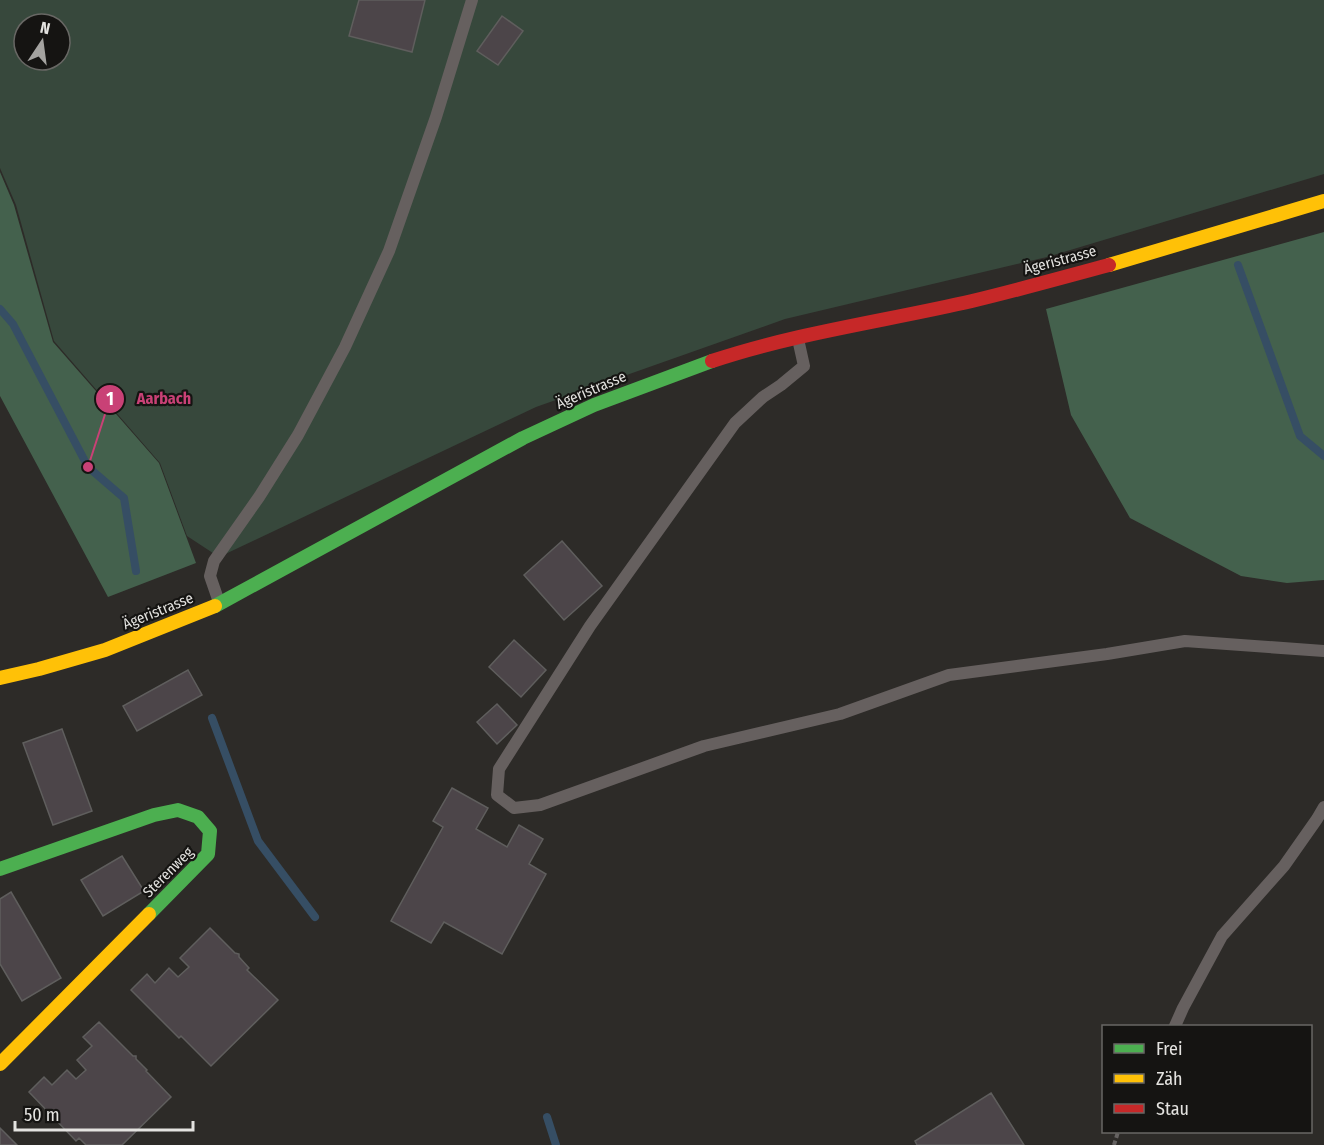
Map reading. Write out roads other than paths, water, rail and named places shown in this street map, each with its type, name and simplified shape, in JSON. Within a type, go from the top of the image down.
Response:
[{"type":"main road","name":"Ägeristrasse","points":[[0,678],[105,650],[220,604],[523,438],[594,405],[678,373],[798,338],[972,301],[1139,257],[1324,201]]},
{"type":"main road","name":"Sterenweg","points":[[0,870],[154,815],[178,810],[198,817],[210,831],[208,854],[0,1064]]},
{"type":"lane","points":[[220,604],[210,576],[214,561],[259,497],[298,435],[345,347],[389,251],[436,117],[472,0]]},
{"type":"lane","points":[[798,338],[804,366],[763,397],[735,423],[590,626],[499,769],[497,795],[514,808],[540,805],[704,746],[840,714],[949,675],[1185,641],[1324,651]]},
{"type":"lane","points":[[1175,1025],[1222,936],[1284,866],[1324,807]]},
{"type":"waterway","points":[[1238,265],[1300,436],[1324,456]]},
{"type":"waterway","points":[[0,309],[13,324],[88,467],[124,498],[136,571]]},
{"type":"waterway","points":[[212,718],[258,841],[315,917]]},
{"type":"waterway","points":[[547,1117],[556,1145]]},
{"type":"place","name":"Aarbach","points":[[88,467]]}]
